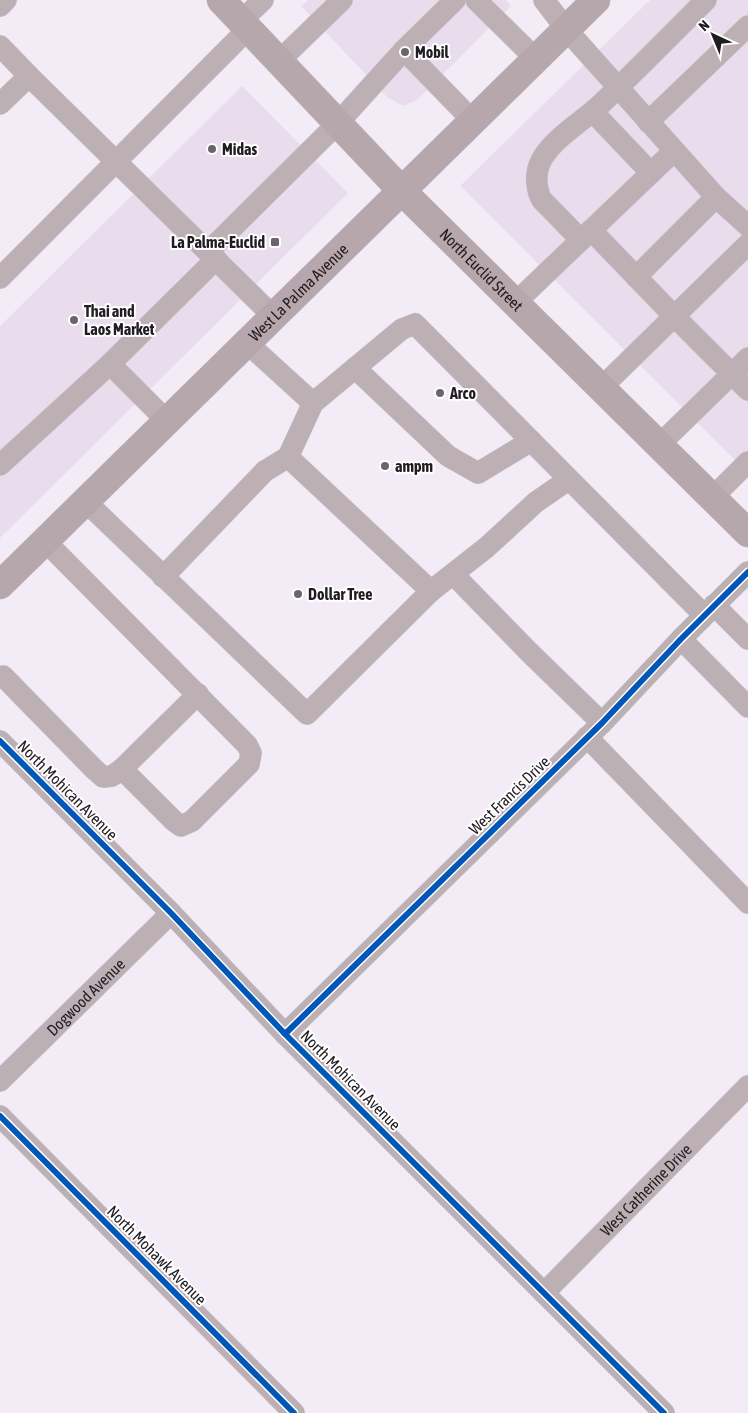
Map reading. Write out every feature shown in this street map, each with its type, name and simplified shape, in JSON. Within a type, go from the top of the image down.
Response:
[{"type":"main road","name":"North Euclid Street","points":[[221,0],[402,191],[748,533]]},
{"type":"main road","name":"West La Palma Avenue","points":[[4,573],[45,541],[596,0]]},
{"type":"street","points":[[0,6],[6,0]]},
{"type":"street","points":[[0,278],[117,161],[245,25],[263,0]]},
{"type":"street","points":[[279,61],[342,0]]},
{"type":"street","points":[[0,465],[110,364],[338,123],[404,50],[455,0]]},
{"type":"street","points":[[476,0],[536,59]]},
{"type":"street","points":[[544,0],[566,29],[716,198],[748,226]]},
{"type":"street","points":[[706,0],[618,88],[593,112],[570,130],[544,156],[540,162],[537,178],[538,193],[542,200],[636,277],[748,390]]},
{"type":"street","points":[[648,122],[748,26]]},
{"type":"street","points":[[0,46],[274,317]]},
{"type":"street","points":[[404,50],[473,121]]},
{"type":"street","points":[[0,104],[29,76]]},
{"type":"street","points":[[593,112],[651,173]]},
{"type":"street","points":[[515,303],[674,151]]},
{"type":"street","points":[[636,277],[716,198]]},
{"type":"street","points":[[601,388],[748,244]]},
{"type":"street","points":[[164,577],[265,471],[288,457],[313,403],[402,329],[415,324],[568,480],[709,610],[748,639]]},
{"type":"street","points":[[247,343],[313,403]]},
{"type":"street","points":[[659,445],[748,358]]},
{"type":"street","points":[[110,364],[167,421]]},
{"type":"street","points":[[355,368],[448,456],[478,474],[531,442]]},
{"type":"street","points":[[288,457],[431,591]]},
{"type":"street","points":[[712,498],[748,462]]},
{"type":"street","points":[[85,501],[307,714],[431,591],[487,547],[536,502],[568,480]]},
{"type":"street","points":[[45,541],[198,694],[247,745],[251,753],[249,764],[192,822],[181,826],[122,769]]},
{"type":"street","name":"West Francis Drive","points":[[285,1034],[602,723],[709,610],[748,572]]},
{"type":"street","points":[[453,574],[602,723]]},
{"type":"street","points":[[681,639],[748,707]]},
{"type":"street","points":[[3,676],[103,777],[112,776],[122,769],[198,694]]},
{"type":"street","points":[[587,737],[748,903]]},
{"type":"street","name":"North Mohican Avenue","points":[[0,742],[171,913],[285,1034],[664,1413]]},
{"type":"street","name":"Dogwood Avenue","points":[[0,1081],[171,913]]},
{"type":"street","name":"West Catherine Drive","points":[[544,1293],[748,1086]]},
{"type":"street","name":"North Mohawk Avenue","points":[[0,1116],[294,1413]]},
{"type":"shaded area","name":"Mobil","points":[[308,0],[506,0],[511,6],[417,100],[403,106],[387,97],[301,6]]},
{"type":"shaded area","points":[[650,0],[748,0],[748,473],[460,186]]},
{"type":"shaded area","points":[[242,86],[348,193],[0,538],[0,326]]},
{"type":"cycle path","points":[[285,1034],[602,723],[681,639],[748,572]]},
{"type":"cycle path","points":[[0,741],[171,913],[285,1034],[664,1413]]},
{"type":"cycle path","points":[[0,1116],[294,1413]]},
{"type":"place","name":"Mobil","points":[[405,52]]},
{"type":"place","name":"Midas","points":[[212,149]]},
{"type":"place","name":"La Palma-Euclid","points":[[275,242]]},
{"type":"place","name":"Thai and Laos Market","points":[[74,320]]},
{"type":"place","name":"Arco","points":[[440,393]]},
{"type":"place","name":"ampm","points":[[385,466]]},
{"type":"place","name":"Dollar Tree","points":[[298,594]]}]
